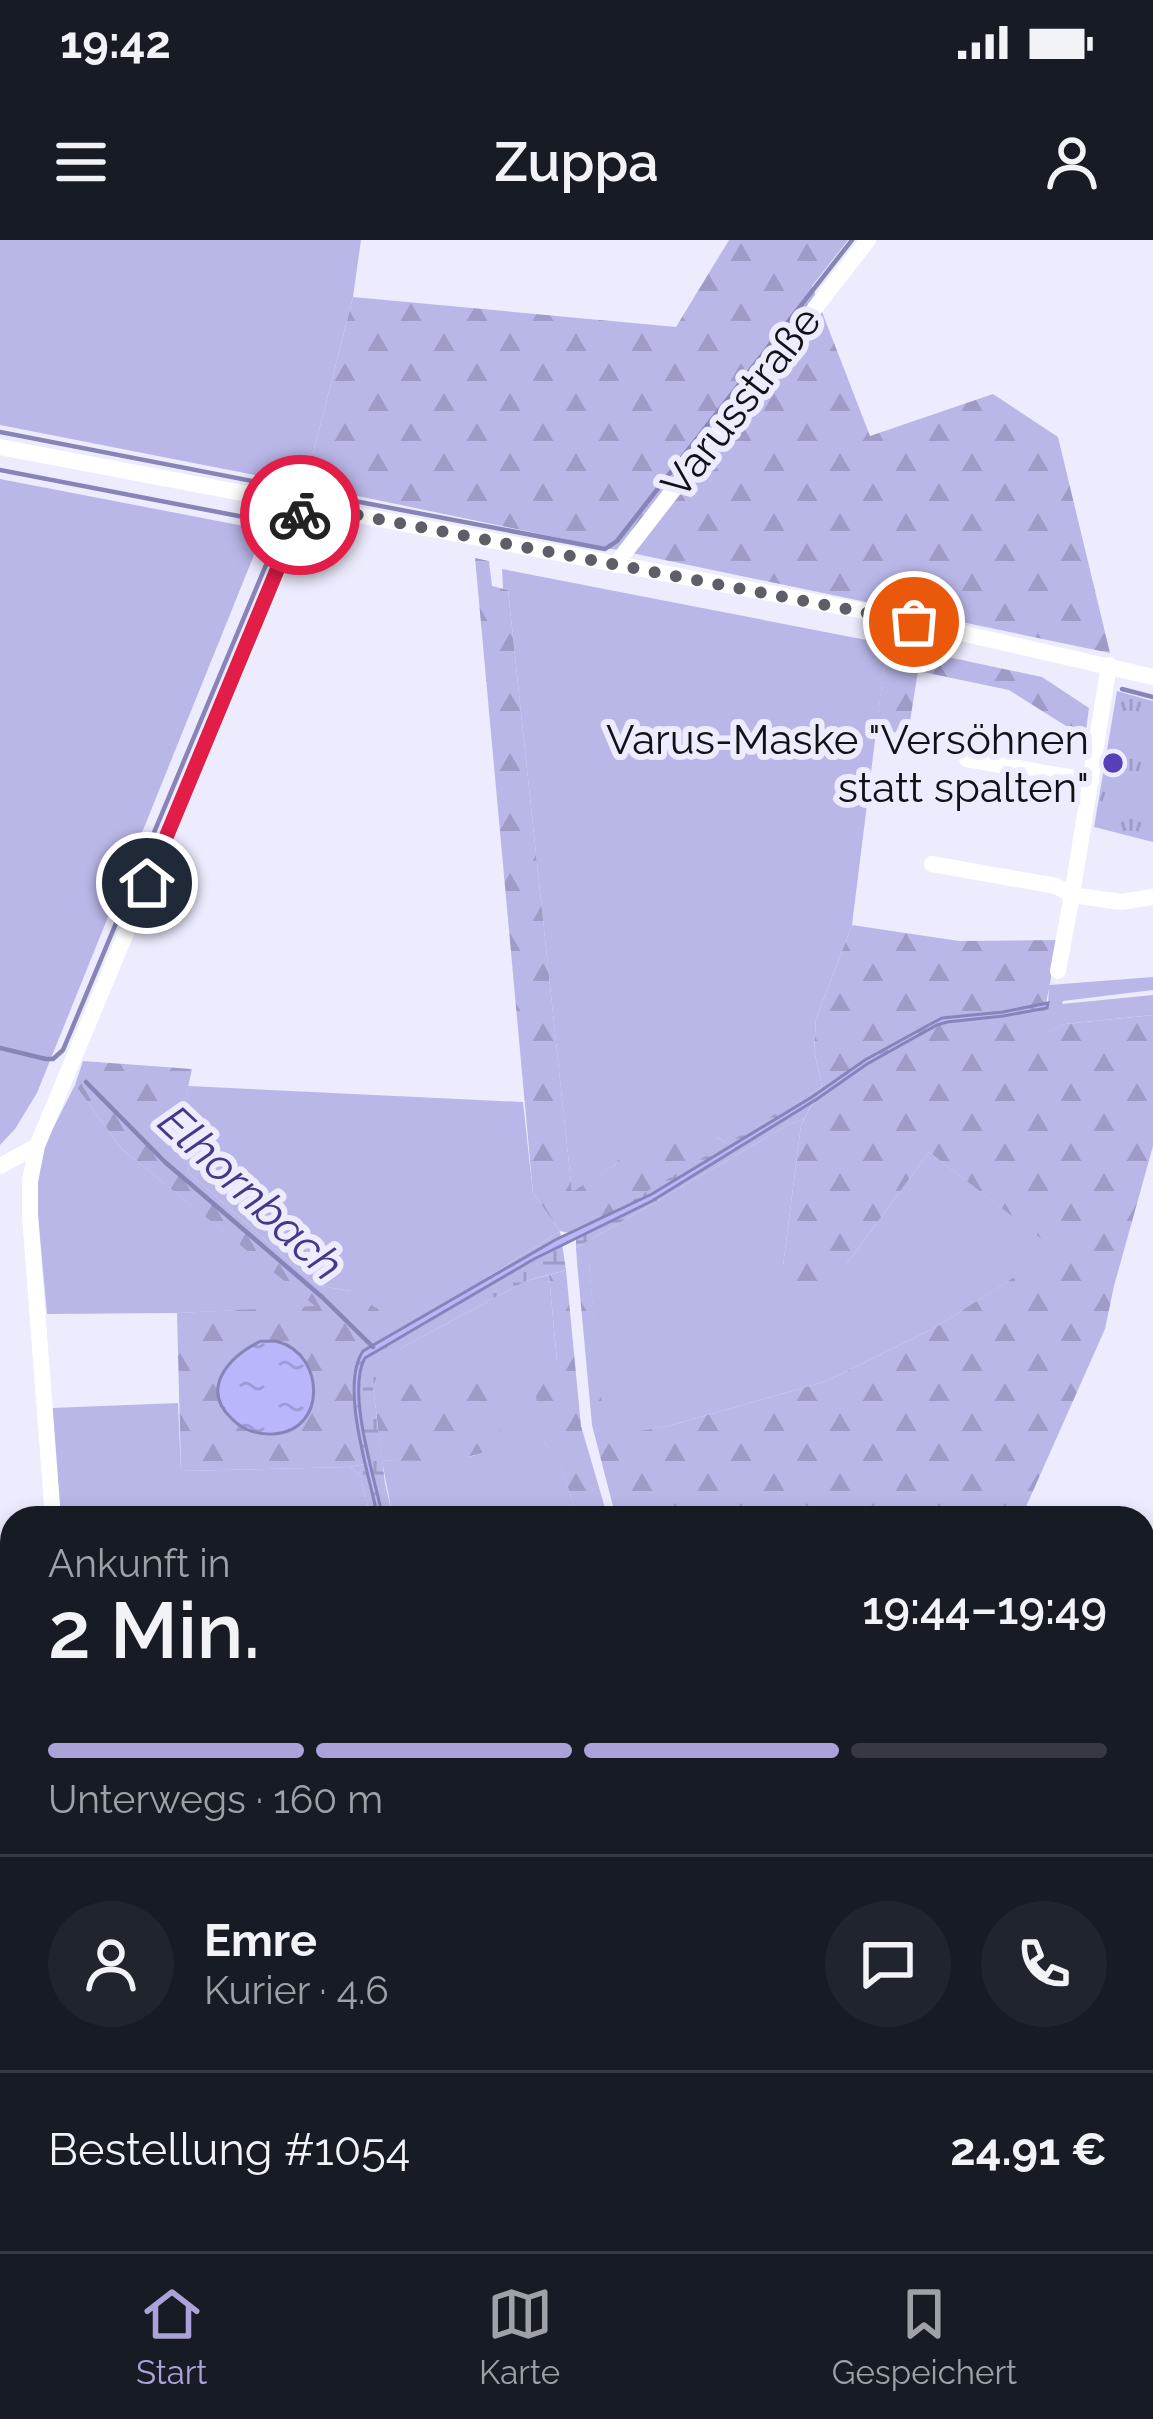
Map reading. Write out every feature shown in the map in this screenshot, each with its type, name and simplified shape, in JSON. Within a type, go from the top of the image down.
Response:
[{"type":"street","name":"Varusstraße","points":[[615,565],[868,240]]},
{"type":"street","points":[[0,447],[874,613],[1153,677]]},
{"type":"street","points":[[52,1506],[30,1216],[37,1146],[305,505]]},
{"type":"street","points":[[1058,971],[1109,665]]},
{"type":"street","points":[[968,759],[1091,781]]},
{"type":"street","points":[[932,864],[1056,886],[1072,896],[1104,902],[1153,897]]},
{"type":"street","points":[[0,1166],[37,1146]]},
{"type":"green space","points":[[0,240],[361,240],[353,297],[305,485],[0,425]]},
{"type":"green space","points":[[729,240],[848,240],[812,286],[870,436],[993,394],[1058,437],[1110,653],[305,485],[353,297],[676,327]]},
{"type":"green space","points":[[0,479],[244,526],[254,531],[258,545],[37,1093],[0,1145]]},
{"type":"green space","points":[[475,558],[489,561],[492,586],[508,590],[572,1192],[616,1164],[629,1140],[665,1125],[728,1144],[576,1234],[560,1231],[533,1193]]},
{"type":"green space","points":[[502,569],[887,644],[852,925],[816,1019],[814,1050],[822,1086],[728,1144],[716,1137],[616,1164],[572,1193],[508,590],[503,589]]},
{"type":"green space","points":[[887,644],[1042,677],[1089,708],[1085,738],[1009,690],[918,671],[908,734],[876,730]]},
{"type":"green space","points":[[1117,691],[1153,701],[1153,842],[1094,827]]},
{"type":"green space","points":[[852,925],[959,941],[1058,940],[1040,1036],[1065,1024],[1153,1015],[1153,1146],[1105,1329],[1026,1506],[613,1506],[592,1425],[577,1262],[589,1263],[605,1438],[672,1425],[827,1381],[936,1327],[1056,1250],[929,1152],[846,1265],[797,1293],[783,1266],[801,1125],[822,1086],[814,1050],[816,1019]]},
{"type":"green space","points":[[1153,977],[1153,990],[1062,1004],[1153,995],[1153,1015],[1065,1024],[1039,1037],[1049,985]]},
{"type":"green space","points":[[83,1061],[192,1069],[181,1119],[189,1173],[316,1285],[350,1291],[378,1309],[394,1337],[355,1378],[366,1464],[181,1471],[177,1313],[315,1306],[122,1149],[75,1085]]},
{"type":"green space","points":[[75,1085],[122,1149],[317,1307],[47,1314],[36,1193],[44,1146]]},
{"type":"green space","points":[[188,1086],[523,1102],[533,1193],[560,1231],[394,1337],[350,1291],[316,1285],[189,1173],[181,1119]]},
{"type":"green space","points":[[822,1086],[804,1119],[576,1248],[576,1234]]},
{"type":"green space","points":[[804,1119],[783,1266],[846,1265],[929,1152],[1057,1250],[936,1327],[827,1381],[604,1439],[589,1264],[577,1262],[576,1248]]},
{"type":"green space","points":[[560,1231],[566,1270],[526,1281],[403,1347],[382,1367],[373,1386],[390,1506],[368,1506],[360,1475],[349,1467],[366,1464],[355,1378],[363,1357]]},
{"type":"green space","points":[[566,1270],[581,1426],[604,1506],[574,1506],[560,1463],[542,1439],[536,1396],[557,1361],[549,1275]]},
{"type":"green space","points":[[549,1275],[557,1361],[542,1439],[560,1462],[574,1506],[391,1506],[382,1461],[475,1456],[373,1386],[382,1366],[403,1347],[526,1281]]},
{"type":"green space","points":[[487,1381],[498,1391],[502,1409],[499,1436],[488,1450],[443,1460],[382,1461],[373,1386]]},
{"type":"green space","points":[[178,1403],[181,1471],[349,1467],[360,1475],[368,1506],[57,1506],[52,1408]]},
{"type":"water","points":[[1048,1003],[1047,1008],[937,1025],[652,1201],[534,1259],[365,1358],[360,1373],[360,1413],[380,1506],[375,1506],[355,1409],[356,1367],[363,1351],[555,1240],[652,1194],[865,1060],[936,1021]]},
{"type":"water","points":[[261,1341],[279,1342],[294,1350],[305,1361],[314,1391],[304,1420],[274,1434],[241,1427],[218,1396],[222,1374]]},
{"type":"waterway","points":[[318,494],[605,549],[617,541],[852,240]]},
{"type":"waterway","points":[[0,432],[304,491]]},
{"type":"waterway","points":[[0,470],[249,518]]},
{"type":"waterway","points":[[0,1048],[46,1059],[63,1050],[266,565]]},
{"type":"waterway","points":[[1122,689],[1153,697]]},
{"type":"waterway","name":"Elhornbach","points":[[86,1082],[165,1162],[373,1347]]},
{"type":"way so far","points":[[300,515],[305,505],[914,622]]},
{"type":"place","name":"Varus-Maske \"Versöhnen statt spalten\"","points":[[1113,763]]},
{"type":"route","points":[[147,883],[300,515]]}]
